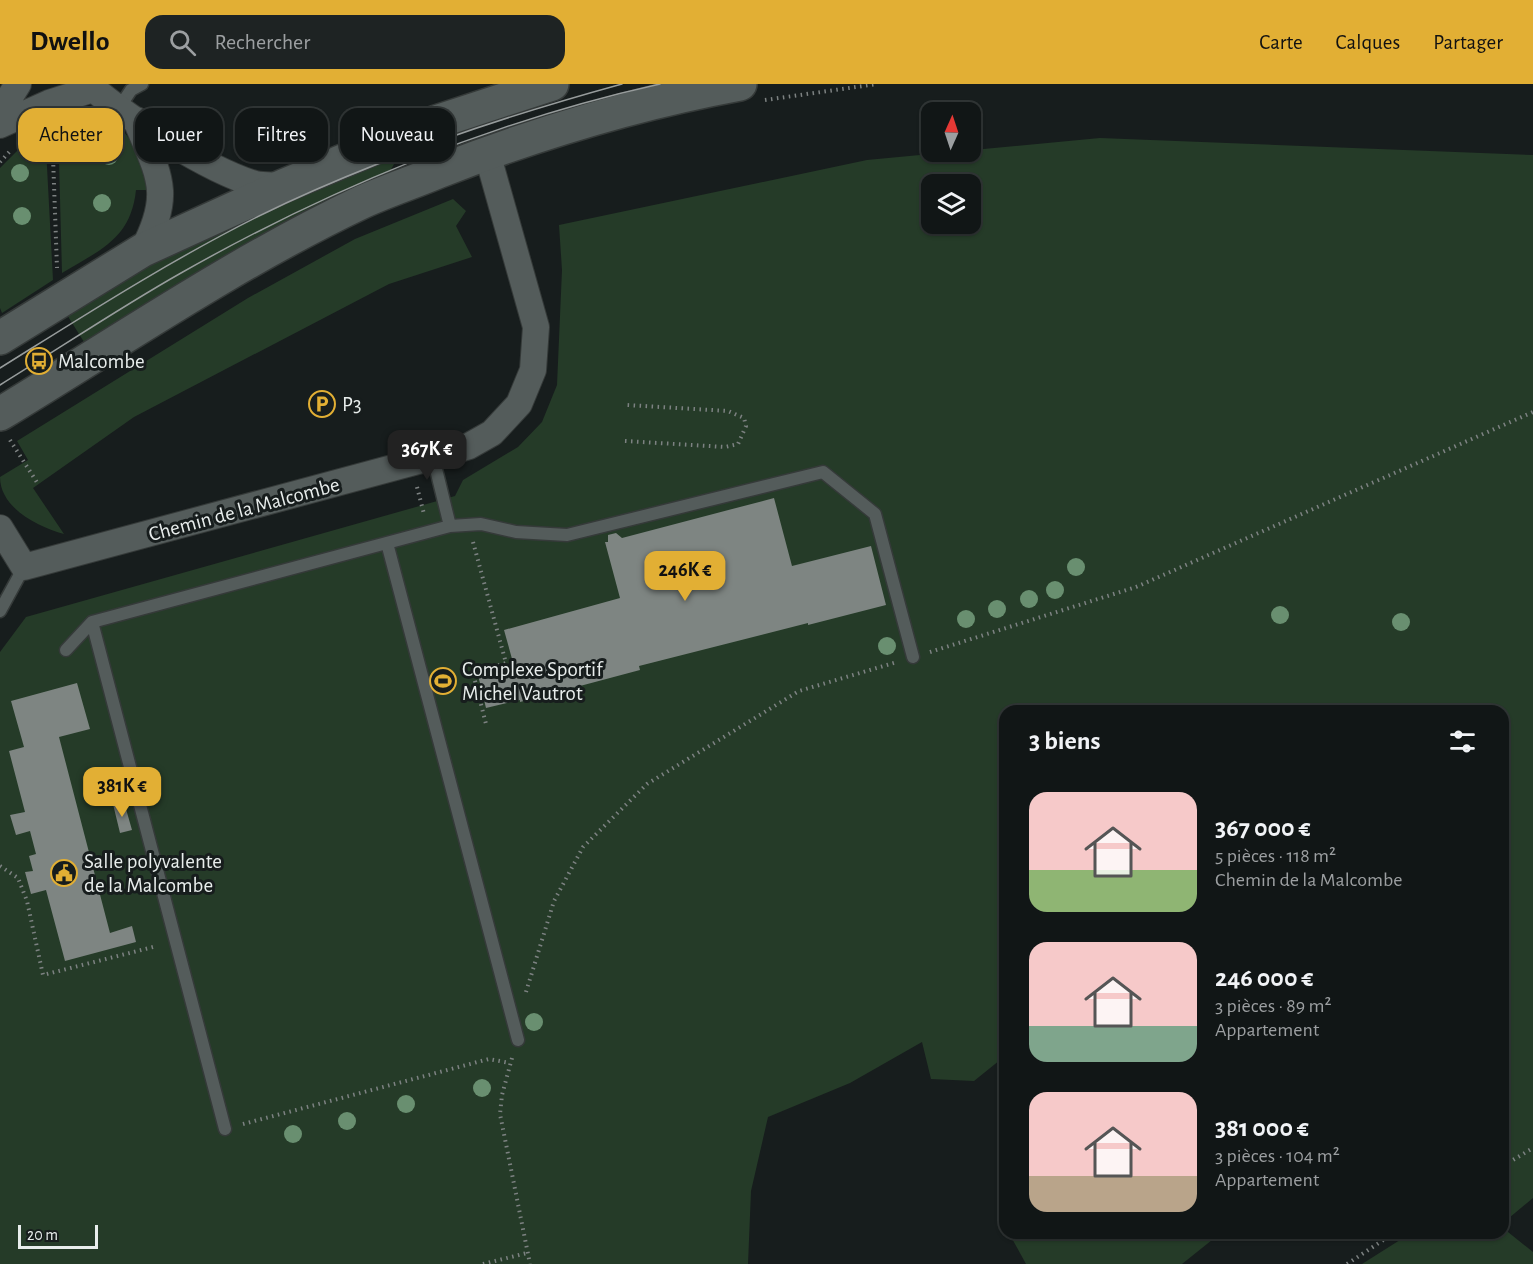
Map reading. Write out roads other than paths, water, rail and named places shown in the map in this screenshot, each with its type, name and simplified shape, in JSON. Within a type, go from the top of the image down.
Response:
[{"type":"main road","points":[[0,338],[143,250],[283,186],[436,122],[552,84]]},
{"type":"main road","points":[[7,419],[239,266],[361,202],[488,153],[572,124],[697,92],[748,93]]},
{"type":"street","points":[[0,113],[18,84]]},
{"type":"street","points":[[0,125],[90,86],[127,114],[226,174],[258,185],[283,186]]},
{"type":"street","points":[[127,114],[156,169],[162,200],[158,223],[143,250]]},
{"type":"street","name":"Chemin de la Malcombe","points":[[24,567],[433,457],[469,446],[492,433],[519,404],[533,370],[536,327],[488,153]]},
{"type":"street","points":[[0,528],[24,567]]},
{"type":"lane","points":[[127,114],[131,90],[142,84]]},
{"type":"lane","points":[[433,457],[450,526]]},
{"type":"lane","points":[[66,650],[83,629],[93,622],[450,526],[469,524],[516,532],[567,535],[823,472],[875,514],[913,657]]},
{"type":"lane","points":[[387,543],[518,1040]]},
{"type":"lane","points":[[0,610],[24,567]]},
{"type":"lane","points":[[93,622],[225,1128]]},
{"type":"tram line","points":[[0,368],[193,251],[303,195],[437,141],[622,84]]},
{"type":"tram line","points":[[0,385],[181,273],[237,242],[354,186],[413,161],[536,117],[660,84]]},
{"type":"place","name":"Malcombe","points":[[39,361]]},
{"type":"place","name":"P3","points":[[322,404]]},
{"type":"place","name":"Complexe Sportif Michel Vautrot","points":[[443,681]]},
{"type":"place","name":"Salle polyvalente de la Malcombe","points":[[64,873]]}]
